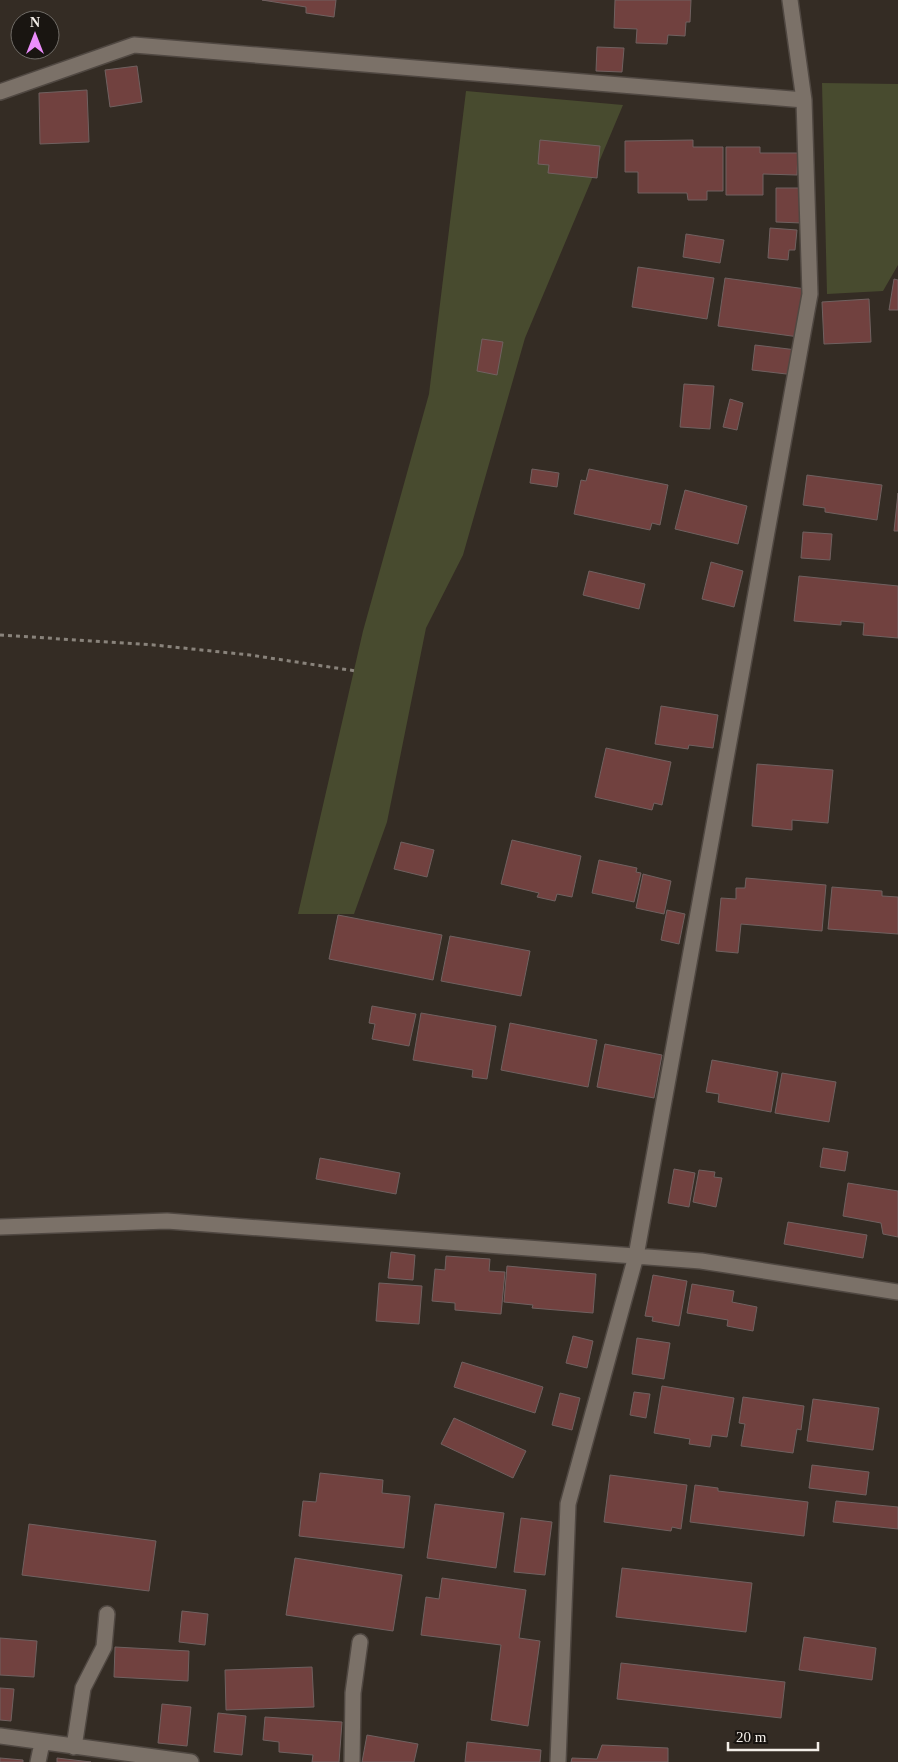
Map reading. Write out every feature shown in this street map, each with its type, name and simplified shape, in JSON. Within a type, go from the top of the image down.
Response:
[{"type":"street","points":[[558,1762],[568,1504],[636,1256],[810,294],[804,100],[790,0]]},
{"type":"street","points":[[0,92],[134,45],[804,100]]},
{"type":"street","points":[[0,1227],[167,1221],[701,1260],[898,1292]]},
{"type":"street","points":[[74,1747],[83,1688],[104,1647],[107,1614]]},
{"type":"street","points":[[352,1762],[353,1693],[360,1642]]},
{"type":"street","points":[[0,1736],[191,1762]]},
{"type":"street","points":[[38,1762],[42,1742]]},
{"type":"path","points":[[0,636],[154,644],[250,655],[356,671]]},
{"type":"green space","points":[[822,83],[898,84],[898,265],[883,291],[827,294]]},
{"type":"green space","points":[[466,91],[623,105],[525,338],[463,555],[426,628],[387,822],[354,914],[298,914],[363,631],[429,394]]},
{"type":"building","points":[[262,0],[336,0],[334,17],[306,13],[306,7]]},
{"type":"building","points":[[615,0],[691,0],[690,22],[686,22],[685,36],[668,35],[667,44],[636,43],[637,29],[614,28]]},
{"type":"building","points":[[597,47],[624,48],[622,72],[596,71]]},
{"type":"building","points":[[137,66],[142,102],[110,107],[105,70]]},
{"type":"building","points":[[87,90],[89,142],[40,144],[39,93]]},
{"type":"building","points":[[540,140],[600,146],[597,178],[548,173],[549,165],[538,164]]},
{"type":"building","points":[[693,140],[693,147],[723,147],[723,191],[707,191],[707,200],[688,200],[687,193],[638,193],[638,172],[625,172],[625,141]]},
{"type":"building","points":[[726,147],[760,147],[760,153],[798,153],[797,175],[763,174],[763,195],[726,195]]},
{"type":"building","points":[[776,188],[802,188],[802,223],[776,222]]},
{"type":"building","points":[[770,228],[797,230],[795,250],[789,250],[788,260],[768,258]]},
{"type":"building","points":[[686,234],[724,240],[720,263],[683,257]]},
{"type":"building","points":[[638,267],[714,278],[707,319],[632,307]]},
{"type":"building","points":[[725,278],[806,289],[799,337],[718,326]]},
{"type":"building","points":[[894,279],[898,280],[898,310],[889,310]]},
{"type":"building","points":[[869,299],[871,342],[824,344],[822,302]]},
{"type":"building","points":[[482,339],[503,342],[497,375],[477,371]]},
{"type":"building","points":[[755,345],[797,350],[795,375],[752,370]]},
{"type":"building","points":[[684,384],[714,386],[710,429],[680,427]]},
{"type":"building","points":[[730,399],[743,403],[737,430],[723,427]]},
{"type":"building","points":[[532,469],[559,473],[557,487],[530,483]]},
{"type":"building","points":[[589,469],[668,485],[660,525],[652,523],[650,530],[574,514],[581,480],[586,481]]},
{"type":"building","points":[[807,475],[882,485],[877,520],[825,512],[825,508],[803,505]]},
{"type":"building","points":[[685,490],[747,506],[738,544],[675,529]]},
{"type":"building","points":[[898,493],[898,531],[894,531]]},
{"type":"building","points":[[803,532],[832,534],[830,560],[801,558]]},
{"type":"building","points":[[711,562],[743,571],[734,607],[702,599]]},
{"type":"building","points":[[589,571],[645,584],[639,609],[583,595]]},
{"type":"building","points":[[799,576],[898,586],[898,638],[863,635],[864,623],[841,621],[841,625],[794,621]]},
{"type":"building","points":[[661,706],[718,715],[713,748],[689,745],[688,749],[655,744]]},
{"type":"building","points":[[606,748],[671,762],[662,805],[654,803],[652,810],[595,797]]},
{"type":"building","points":[[757,764],[833,770],[828,823],[792,820],[792,830],[752,826]]},
{"type":"building","points":[[512,840],[581,856],[572,897],[557,894],[555,901],[537,897],[539,893],[501,884]]},
{"type":"building","points":[[401,842],[434,850],[427,877],[394,869]]},
{"type":"building","points":[[599,860],[637,868],[636,872],[641,873],[634,902],[592,893]]},
{"type":"building","points":[[643,874],[671,881],[664,914],[636,908]]},
{"type":"building","points":[[746,878],[826,885],[822,931],[741,924],[738,953],[716,951],[721,898],[736,899],[736,888],[745,888]]},
{"type":"building","points":[[832,887],[882,891],[882,896],[898,897],[898,934],[828,929]]},
{"type":"building","points":[[667,910],[685,914],[679,944],[661,940]]},
{"type":"building","points":[[338,915],[442,935],[433,980],[329,959]]},
{"type":"building","points":[[450,936],[530,951],[521,996],[441,981]]},
{"type":"building","points":[[372,1006],[416,1014],[409,1046],[372,1039],[375,1024],[369,1023]]},
{"type":"building","points":[[421,1013],[496,1026],[487,1079],[472,1077],[473,1070],[413,1060]]},
{"type":"building","points":[[510,1023],[597,1040],[588,1087],[501,1070]]},
{"type":"building","points":[[605,1044],[662,1055],[654,1098],[597,1087]]},
{"type":"building","points":[[712,1060],[778,1072],[771,1112],[718,1102],[719,1094],[706,1092]]},
{"type":"building","points":[[782,1073],[836,1082],[829,1122],[775,1113]]},
{"type":"building","points":[[823,1148],[848,1152],[845,1171],[820,1167]]},
{"type":"building","points":[[320,1158],[400,1173],[396,1194],[316,1179]]},
{"type":"building","points":[[674,1169],[695,1173],[689,1207],[668,1203]]},
{"type":"building","points":[[699,1170],[715,1172],[714,1177],[722,1178],[716,1207],[693,1202]]},
{"type":"building","points":[[848,1183],[898,1191],[898,1237],[883,1234],[881,1223],[843,1216]]},
{"type":"building","points":[[788,1222],[867,1235],[863,1258],[784,1244]]},
{"type":"building","points":[[391,1252],[415,1255],[413,1280],[388,1278]]},
{"type":"building","points":[[446,1256],[490,1259],[489,1271],[505,1272],[501,1314],[455,1310],[455,1303],[432,1301],[435,1269],[445,1270]]},
{"type":"building","points":[[507,1266],[596,1274],[593,1313],[532,1308],[533,1305],[504,1302]]},
{"type":"building","points":[[653,1275],[687,1281],[679,1326],[652,1321],[653,1317],[645,1316]]},
{"type":"building","points":[[379,1283],[422,1286],[419,1324],[376,1321]]},
{"type":"building","points":[[692,1284],[734,1291],[732,1302],[757,1307],[753,1331],[727,1326],[728,1320],[687,1313]]},
{"type":"building","points":[[573,1336],[593,1341],[587,1368],[566,1363]]},
{"type":"building","points":[[637,1338],[670,1343],[664,1379],[632,1374]]},
{"type":"building","points":[[462,1362],[543,1387],[535,1413],[454,1387]]},
{"type":"building","points":[[662,1386],[734,1398],[727,1437],[712,1435],[710,1447],[689,1444],[690,1439],[654,1433]]},
{"type":"building","points":[[634,1392],[650,1394],[646,1418],[630,1415]]},
{"type":"building","points":[[560,1393],[580,1398],[572,1430],[552,1425]]},
{"type":"building","points":[[743,1397],[804,1406],[801,1430],[797,1429],[793,1453],[741,1446],[745,1424],[739,1423]]},
{"type":"building","points":[[813,1399],[879,1408],[873,1450],[807,1441]]},
{"type":"building","points":[[454,1418],[526,1451],[513,1478],[441,1444]]},
{"type":"building","points":[[812,1465],[869,1472],[866,1495],[809,1488]]},
{"type":"building","points":[[320,1473],[383,1480],[382,1493],[410,1496],[404,1548],[299,1536],[303,1501],[316,1502]]},
{"type":"building","points":[[610,1475],[687,1485],[681,1529],[672,1527],[671,1531],[604,1522]]},
{"type":"building","points":[[695,1485],[718,1488],[718,1491],[808,1502],[804,1536],[690,1522]]},
{"type":"building","points":[[836,1501],[898,1507],[898,1529],[833,1522]]},
{"type":"building","points":[[435,1504],[504,1513],[496,1568],[427,1558]]},
{"type":"building","points":[[521,1518],[552,1522],[545,1575],[514,1572]]},
{"type":"building","points":[[29,1524],[156,1541],[149,1591],[22,1575]]},
{"type":"building","points":[[295,1558],[402,1575],[393,1631],[286,1615]]},
{"type":"building","points":[[622,1568],[752,1583],[746,1632],[616,1617]]},
{"type":"building","points":[[442,1578],[526,1590],[519,1638],[540,1641],[528,1726],[491,1720],[501,1645],[421,1635],[426,1597],[439,1599]]},
{"type":"building","points":[[182,1611],[208,1614],[205,1645],[179,1642]]},
{"type":"building","points":[[804,1637],[876,1648],[872,1680],[799,1670]]},
{"type":"building","points":[[0,1638],[37,1641],[34,1677],[0,1675]]},
{"type":"building","points":[[115,1647],[189,1651],[188,1681],[114,1677]]},
{"type":"building","points":[[621,1663],[785,1682],[781,1718],[617,1699]]},
{"type":"building","points":[[312,1667],[314,1707],[226,1710],[225,1670]]},
{"type":"building","points":[[0,1688],[14,1689],[11,1721],[0,1720]]},
{"type":"building","points":[[162,1704],[191,1707],[187,1746],[158,1743]]},
{"type":"building","points":[[218,1713],[246,1716],[242,1755],[214,1752]]},
{"type":"building","points":[[265,1717],[342,1722],[339,1762],[312,1762],[313,1755],[279,1752],[279,1742],[263,1740]]},
{"type":"building","points":[[367,1735],[418,1744],[414,1762],[362,1762]]},
{"type":"building","points":[[467,1742],[541,1750],[540,1762],[465,1762]]},
{"type":"building","points":[[602,1745],[668,1748],[668,1762],[571,1762],[572,1758],[597,1759]]},
{"type":"building","points":[[0,1758],[23,1760],[23,1762],[0,1762]]},
{"type":"building","points":[[57,1758],[91,1762],[57,1762]]}]
